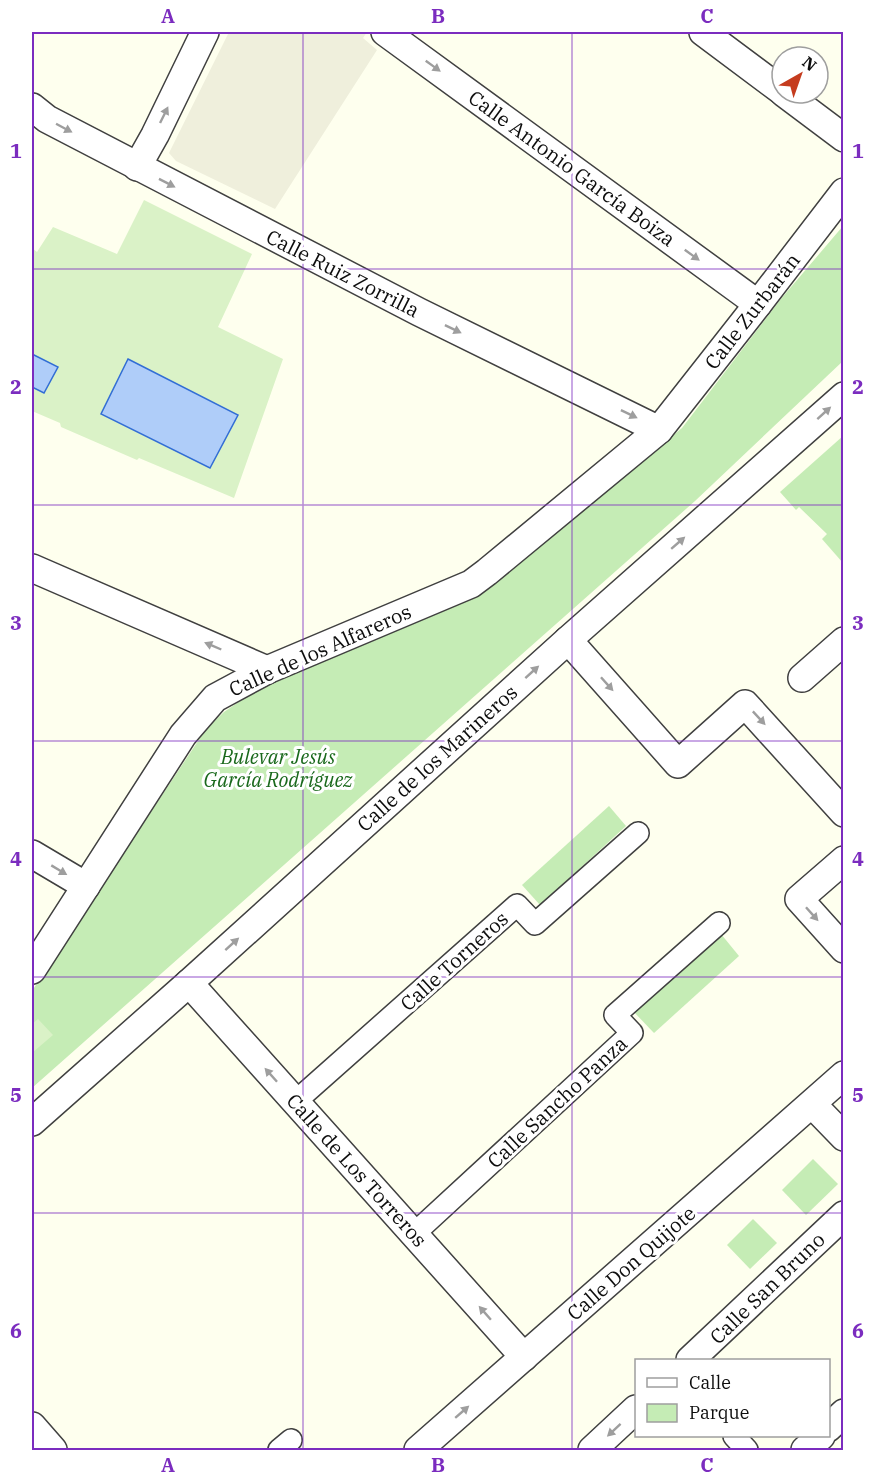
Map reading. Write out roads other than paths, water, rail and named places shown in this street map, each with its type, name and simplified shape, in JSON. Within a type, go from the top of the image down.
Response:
[{"type":"street","points":[[137,167],[205,32]]},
{"type":"street","name":"Calle Antonio García Boiza","points":[[386,32],[759,304]]},
{"type":"street","points":[[703,32],[770,82]]},
{"type":"street","points":[[800,105],[843,138]]},
{"type":"street","name":"Calle Ruiz Zorrilla","points":[[32,107],[47,119],[137,167],[419,312],[659,430]]},
{"type":"street","name":"Calle Zurbarán","points":[[659,430],[759,304],[843,192]]},
{"type":"street","name":"Calle de los Marineros","points":[[32,1122],[843,396]]},
{"type":"street","name":"Calle de los Alfareros","points":[[32,970],[183,735],[215,698],[267,670],[471,584],[659,430]]},
{"type":"street","points":[[32,568],[267,670]]},
{"type":"street","points":[[568,640],[678,764],[745,704],[843,813]]},
{"type":"street","points":[[802,678],[843,641]]},
{"type":"street","name":"Calle Torneros","points":[[296,1102],[518,905],[535,924],[638,832]]},
{"type":"street","points":[[32,854],[86,886]]},
{"type":"street","points":[[843,860],[799,899],[843,949]]},
{"type":"street","name":"Calle Sancho Panza","points":[[415,1233],[632,1034],[615,1015],[719,923]]},
{"type":"street","name":"Calle de Los Torreros","points":[[189,983],[415,1233],[524,1358]]},
{"type":"street","name":"Calle Don Quijote","points":[[418,1450],[843,1075]]},
{"type":"street","points":[[812,1104],[843,1137]]},
{"type":"street","name":"Calle San Bruno","points":[[691,1359],[843,1215]]},
{"type":"street","points":[[591,1450],[635,1410]]},
{"type":"street","points":[[830,1426],[843,1413]]},
{"type":"street","points":[[32,1426],[53,1450]]},
{"type":"street","points":[[735,1437],[747,1450]]},
{"type":"street","points":[[805,1450],[820,1437]]},
{"type":"water","points":[[32,354],[58,367],[44,393],[32,387]]},
{"type":"water","points":[[128,359],[238,415],[210,468],[101,414]]},
{"type":"park label","name":"Bulevar Jesús García Rodríguez","points":[[278,768]]}]
